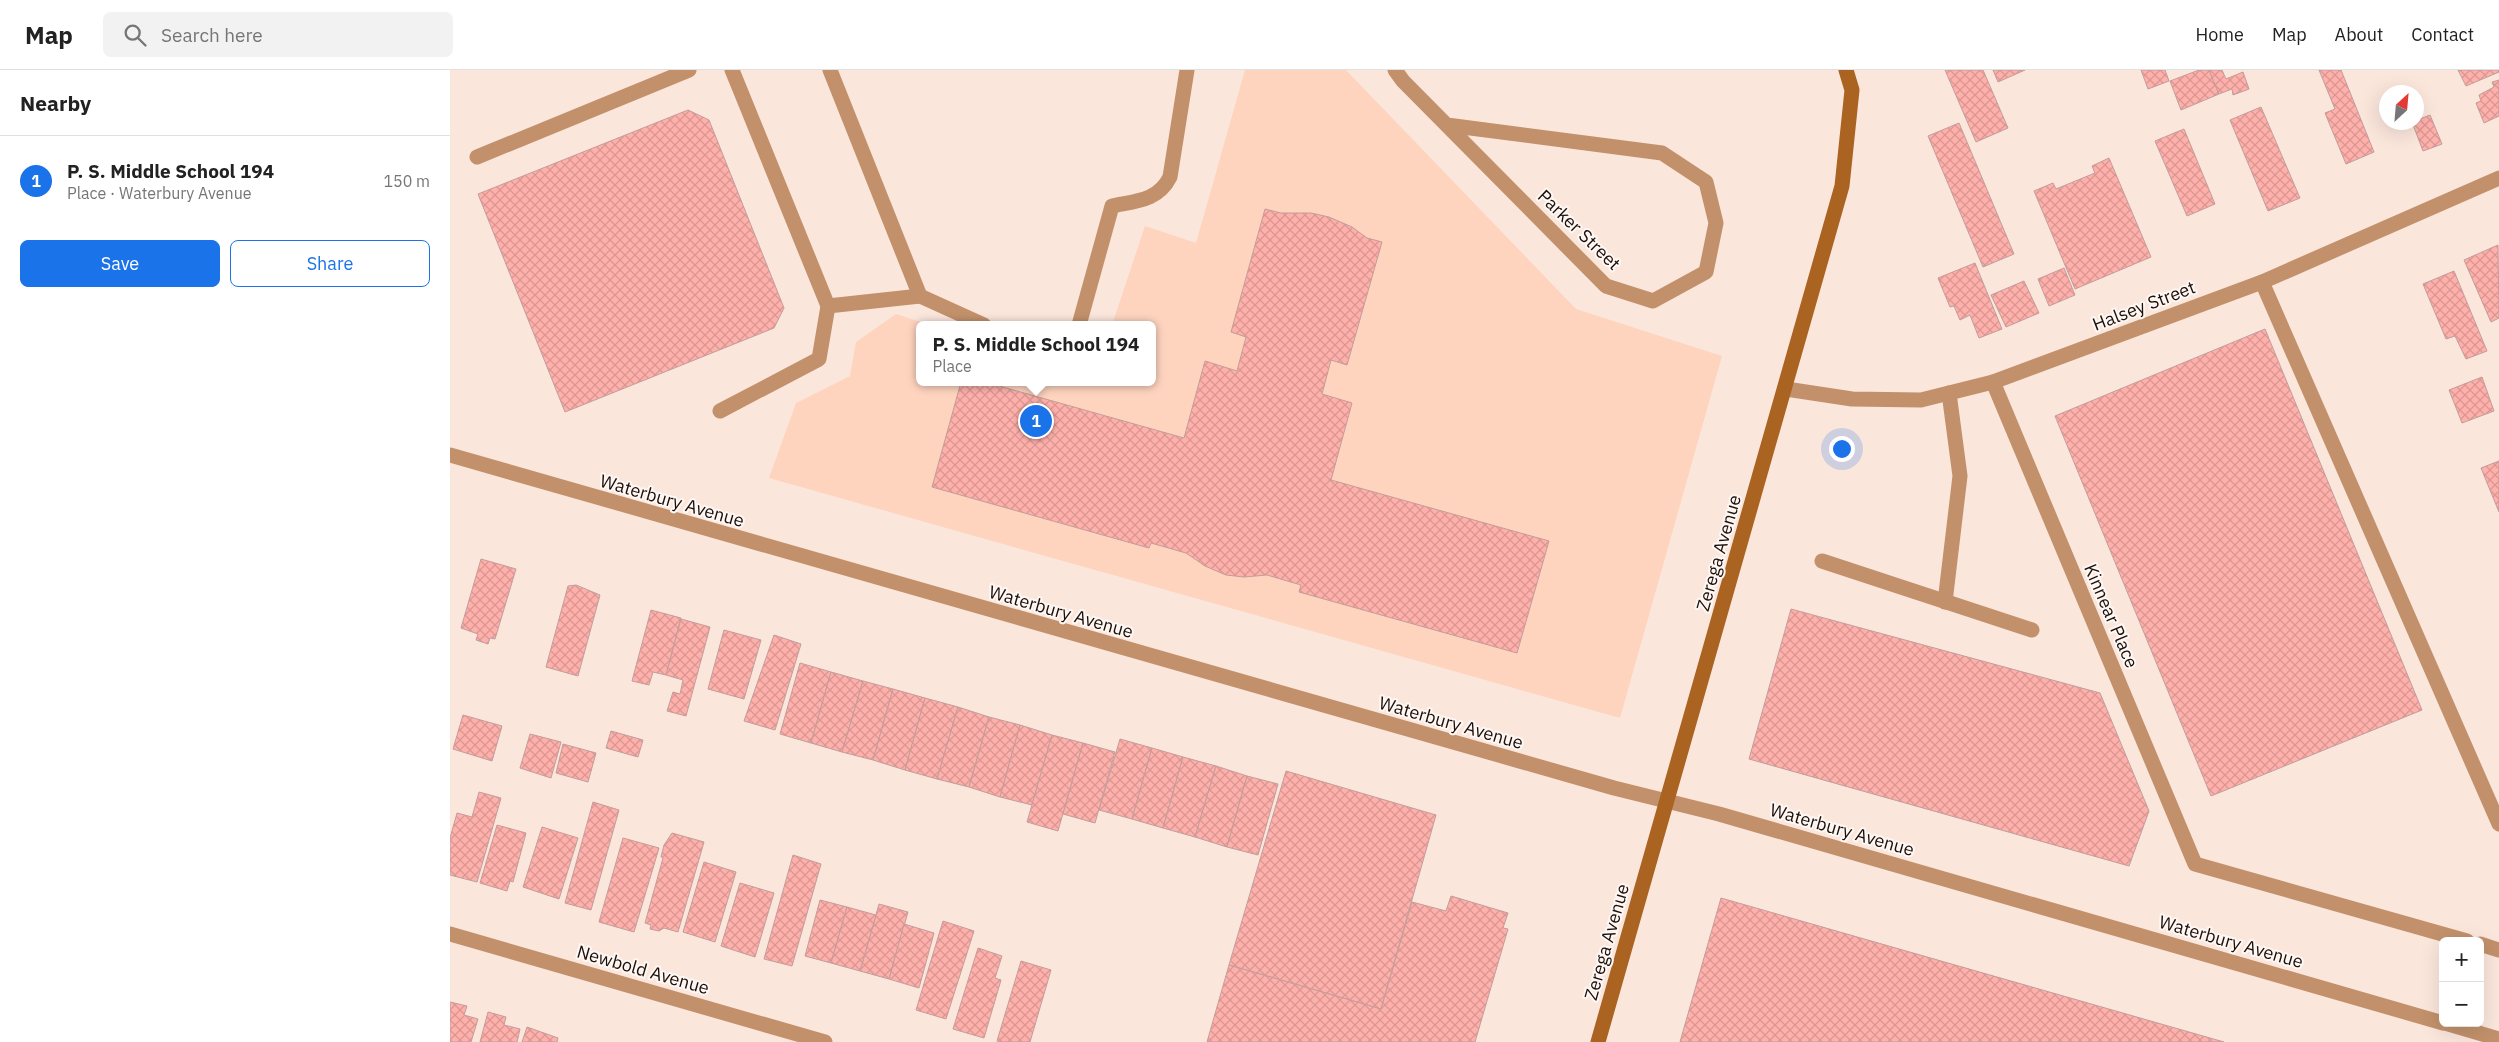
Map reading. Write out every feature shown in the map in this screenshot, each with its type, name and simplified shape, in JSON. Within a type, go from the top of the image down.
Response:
[{"type":"main road","name":"Zerega Avenue","points":[[1598,1042],[1786,389],[1842,186],[1852,90],[1846,70]]},
{"type":"street","points":[[477,157],[689,70]]},
{"type":"street","points":[[720,411],[819,359],[828,306],[732,70]]},
{"type":"street","points":[[830,70],[920,296]]},
{"type":"street","points":[[1080,321],[1112,206],[1152,197],[1164,189],[1170,177],[1187,70]]},
{"type":"street","name":"Parker Street","points":[[1395,70],[1403,81],[1606,286],[1653,301],[1706,272],[1716,223],[1706,182],[1662,153],[1447,125]]},
{"type":"street","name":"Halsey Street","points":[[1786,389],[1852,399],[1921,400],[1992,382],[2262,282],[2499,178]]},
{"type":"street","points":[[2262,282],[2499,824]]},
{"type":"street","points":[[828,306],[920,296],[975,321]]},
{"type":"street","name":"Kinnear Place","points":[[1992,382],[2195,864],[2453,937]]},
{"type":"street","points":[[1945,602],[1960,476],[1949,393]]},
{"type":"street","name":"Waterbury Avenue","points":[[450,455],[1237,681],[1667,802],[1719,814],[2439,1022]]},
{"type":"street","points":[[1822,561],[2032,630]]},
{"type":"street","name":"Newbold Avenue","points":[[450,934],[825,1042]]},
{"type":"street","points":[[2484,945],[2499,950]]},
{"type":"street","name":"Waterbury Avenue","points":[[2458,1027],[2499,1039]]},
{"type":"shaded area","points":[[1245,70],[1346,70],[1576,309],[1722,356],[1620,718],[769,478],[796,403],[850,376],[856,342],[896,314],[918,321],[916,321],[916,386],[1156,386],[1156,321],[1113,321],[1145,226],[1196,243]]},
{"type":"building","points":[[1945,70],[1983,70],[2008,128],[1976,142]]},
{"type":"building","points":[[1993,70],[2025,70],[1998,82]]},
{"type":"building","points":[[2141,70],[2165,70],[2169,81],[2148,89]]},
{"type":"building","points":[[2199,70],[2209,70],[2219,94],[2181,110],[2170,81]]},
{"type":"building","points":[[2209,70],[2222,70],[2226,79],[2243,72],[2249,89],[2233,95],[2232,89],[2219,94]]},
{"type":"building","points":[[2319,70],[2341,70],[2374,152],[2346,164],[2325,113],[2335,109]]},
{"type":"building","points":[[2458,70],[2499,70],[2499,72],[2466,86]]},
{"type":"building","points":[[2499,80],[2499,116],[2484,123],[2476,103],[2481,101],[2479,95],[2494,87],[2492,82]]},
{"type":"building","points":[[2261,107],[2300,198],[2268,211],[2230,120]]},
{"type":"building","points":[[688,110],[709,120],[784,308],[774,328],[565,412],[478,194]]},
{"type":"building","points":[[2430,115],[2442,144],[2423,151],[2415,130],[2424,130],[2424,117]]},
{"type":"building","points":[[1959,123],[2014,254],[1983,267],[1928,136]]},
{"type":"building","points":[[2184,129],[2215,204],[2187,216],[2155,141]]},
{"type":"building","points":[[2109,158],[2151,257],[2075,289],[2034,191],[2053,183],[2056,189],[2095,173],[2092,166]]},
{"type":"building","points":[[1265,209],[1281,213],[1311,213],[1329,217],[1352,227],[1367,238],[1382,242],[1347,365],[1331,360],[1322,394],[1352,403],[1331,480],[1549,541],[1517,653],[1299,592],[1301,585],[1267,575],[1244,577],[1226,575],[1205,566],[1186,553],[1151,543],[1149,548],[932,487],[960,386],[999,386],[1184,438],[1205,361],[1237,371],[1246,337],[1231,332]]},
{"type":"building","points":[[2498,245],[2499,318],[2491,322],[2464,260]]},
{"type":"building","points":[[1975,263],[2002,329],[1979,338],[1970,315],[1960,320],[1954,306],[1950,307],[1938,278]]},
{"type":"building","points":[[2064,268],[2075,295],[2049,306],[2038,279]]},
{"type":"building","points":[[2454,271],[2487,351],[2466,359],[2455,336],[2446,339],[2423,284]]},
{"type":"building","points":[[2024,281],[2039,313],[2006,327],[1991,295]]},
{"type":"building","points":[[2265,329],[2422,710],[2211,796],[2055,416]]},
{"type":"building","points":[[2482,377],[2494,411],[2462,423],[2449,390]]},
{"type":"building","points":[[2499,461],[2499,512],[2481,468]]},
{"type":"building","points":[[481,559],[516,569],[495,639],[490,638],[488,644],[476,640],[478,634],[461,628]]},
{"type":"building","points":[[576,585],[600,595],[578,676],[546,667],[568,586]]},
{"type":"building","points":[[1791,609],[2100,693],[2149,811],[2129,866],[1749,759]]},
{"type":"building","points":[[651,610],[681,618],[666,675],[653,672],[649,685],[632,681]]},
{"type":"building","points":[[681,619],[710,627],[686,716],[667,711],[673,692],[680,694],[683,680],[666,675]]},
{"type":"building","points":[[724,630],[761,640],[744,699],[708,689]]},
{"type":"building","points":[[774,635],[801,644],[775,730],[744,721]]},
{"type":"building","points":[[800,663],[831,672],[811,743],[780,734]]},
{"type":"building","points":[[831,672],[863,681],[842,752],[811,743]]},
{"type":"building","points":[[863,681],[893,689],[873,760],[842,752]]},
{"type":"building","points":[[893,689],[925,698],[905,770],[873,760]]},
{"type":"building","points":[[925,698],[958,707],[937,779],[905,770]]},
{"type":"building","points":[[958,707],[989,717],[969,787],[937,779]]},
{"type":"building","points":[[463,715],[502,726],[492,761],[453,749]]},
{"type":"building","points":[[989,717],[1020,725],[1000,797],[969,787]]},
{"type":"building","points":[[1020,725],[1052,735],[1032,805],[1000,797]]},
{"type":"building","points":[[611,731],[643,740],[638,757],[606,748]]},
{"type":"building","points":[[530,734],[561,742],[551,778],[520,768]]},
{"type":"building","points":[[1052,735],[1083,743],[1058,831],[1027,822]]},
{"type":"building","points":[[1120,739],[1152,748],[1132,819],[1099,810]]},
{"type":"building","points":[[1083,743],[1115,752],[1095,823],[1063,814]]},
{"type":"building","points":[[563,744],[596,753],[588,782],[556,773]]},
{"type":"building","points":[[1152,748],[1183,757],[1163,828],[1132,819]]},
{"type":"building","points":[[1183,757],[1216,766],[1195,837],[1163,828]]},
{"type":"building","points":[[1216,766],[1247,776],[1227,847],[1195,837]]},
{"type":"building","points":[[1286,771],[1436,815],[1381,1009],[1229,965]]},
{"type":"building","points":[[1247,776],[1278,784],[1258,855],[1227,847]]},
{"type":"building","points":[[479,792],[501,798],[477,882],[450,875],[450,838],[457,813],[472,817]]},
{"type":"building","points":[[593,802],[619,810],[591,910],[565,903]]},
{"type":"building","points":[[497,825],[526,833],[513,882],[510,881],[507,891],[480,883]]},
{"type":"building","points":[[542,827],[578,838],[559,899],[523,887]]},
{"type":"building","points":[[672,833],[704,842],[678,932],[664,928],[659,931],[650,929],[651,925],[645,923],[663,858],[661,857],[664,845]]},
{"type":"building","points":[[623,838],[659,848],[634,932],[599,922]]},
{"type":"building","points":[[793,855],[821,864],[792,966],[764,959]]},
{"type":"building","points":[[704,862],[736,872],[715,942],[683,932]]},
{"type":"building","points":[[740,883],[774,893],[755,957],[721,946]]},
{"type":"building","points":[[1451,896],[1508,913],[1503,928],[1508,929],[1475,1042],[1207,1042],[1229,965],[1381,1009],[1412,902],[1446,911]]},
{"type":"building","points":[[1721,898],[2224,1042],[1680,1042]]},
{"type":"building","points":[[820,900],[847,907],[831,963],[805,956]]},
{"type":"building","points":[[879,904],[908,912],[889,979],[860,971]]},
{"type":"building","points":[[847,907],[876,915],[860,971],[831,963]]},
{"type":"building","points":[[943,921],[974,931],[946,1019],[916,1010]]},
{"type":"building","points":[[904,924],[934,933],[919,988],[889,979]]},
{"type":"building","points":[[978,948],[1002,956],[995,978],[1001,980],[984,1038],[953,1029]]},
{"type":"building","points":[[1021,961],[1051,970],[1030,1042],[999,1042],[997,1041]]},
{"type":"building","points":[[450,1002],[467,1006],[464,1015],[478,1019],[471,1042],[450,1042]]},
{"type":"building","points":[[488,1012],[506,1017],[504,1025],[520,1029],[517,1042],[480,1042]]},
{"type":"building","points":[[527,1027],[558,1038],[557,1042],[522,1042]]},
{"type":"place","name":"P. S. Middle School 194","points":[[1036,421]]}]
